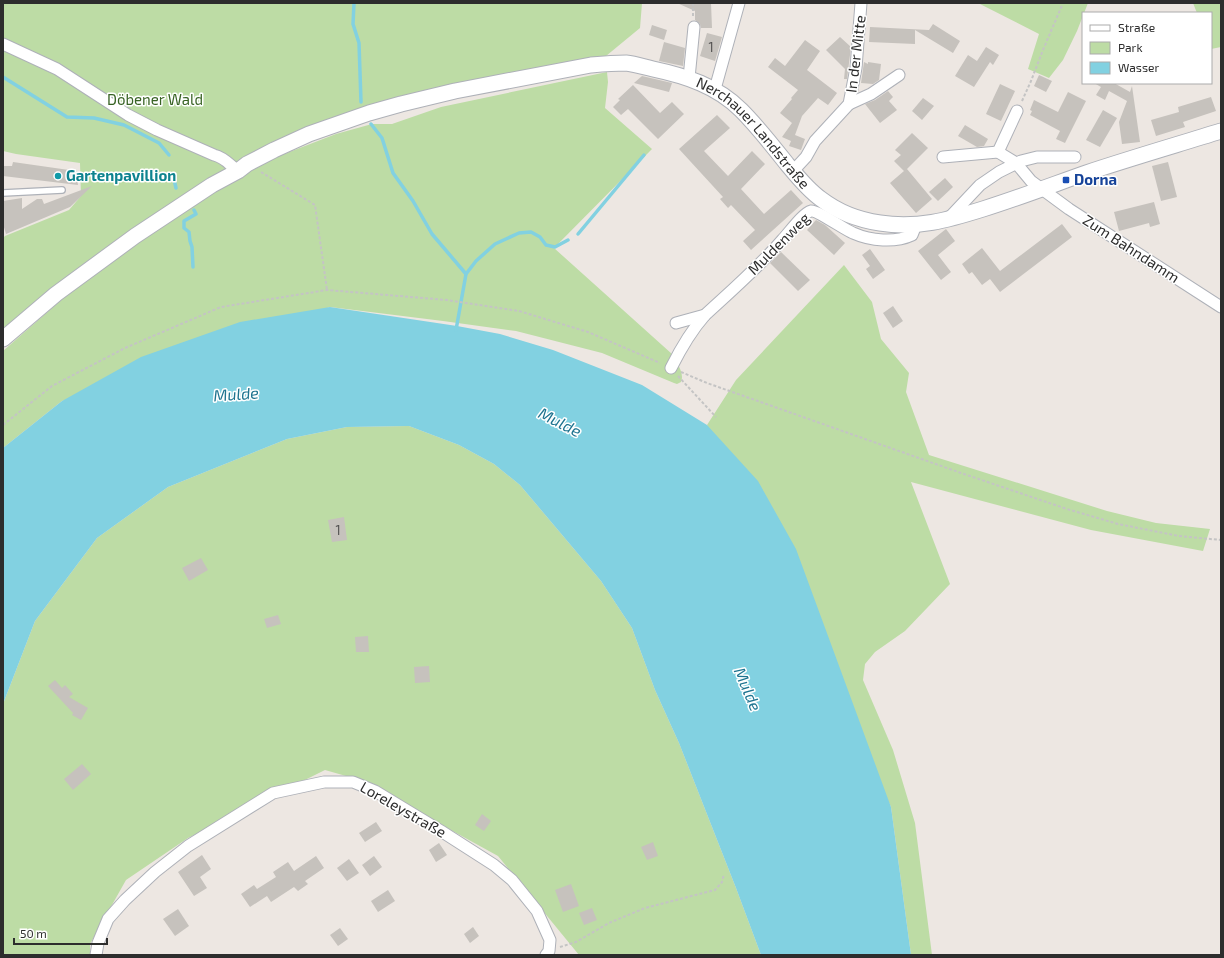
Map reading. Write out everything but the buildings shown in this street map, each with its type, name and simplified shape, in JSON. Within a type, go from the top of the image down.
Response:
[{"type":"main road","name":"Nerchauer Landstraße","points":[[3,339],[56,294],[134,236],[212,185],[274,150],[309,134],[369,113],[447,93],[550,72],[591,65],[628,63],[689,78],[715,89],[741,109],[793,171],[820,198],[845,213],[866,220],[896,225],[916,225],[947,220],[1043,189],[1119,162],[1221,131]]},
{"type":"street","points":[[715,89],[739,3]]},
{"type":"street","name":"In der Mitte","points":[[849,104],[856,68],[862,3]]},
{"type":"street","points":[[689,78],[694,27]]},
{"type":"street","points":[[3,44],[56,70],[138,120],[223,158],[238,171]]},
{"type":"street","name":"In der Mitte","points":[[793,171],[806,157],[815,141],[849,104],[871,94],[899,75]]},
{"type":"street","points":[[998,152],[1017,111]]},
{"type":"street","points":[[943,157],[998,152],[1016,163],[1031,180],[1043,189]]},
{"type":"street","points":[[947,220],[980,185],[1016,163],[1037,157],[1076,157]]},
{"type":"street","name":"Zum Bahndamm","points":[[1043,189],[1069,209],[1221,307]]},
{"type":"street","name":"Muldenweg","points":[[671,368],[685,341],[705,316],[770,254],[803,216],[811,211],[818,212],[854,234],[867,238],[885,240],[903,239],[912,235],[916,225]]},
{"type":"street","points":[[676,323],[705,316]]},
{"type":"street","name":"Loreleystraße","points":[[96,955],[98,943],[108,919],[124,900],[155,872],[188,846],[273,793],[324,782],[353,782],[375,791],[494,865],[512,880],[537,911],[550,940],[548,953]]},
{"type":"lane","points":[[3,193],[62,190]]},
{"type":"path","points":[[1017,111],[1032,81],[1043,50],[1064,3]]},
{"type":"path","points":[[261,172],[315,205],[327,290]]},
{"type":"path","points":[[3,425],[52,386],[125,348],[221,307],[327,290],[453,301],[518,311],[588,332],[706,383],[888,448],[1066,509],[1118,524],[1179,536],[1221,540]]},
{"type":"path","points":[[671,368],[716,417]]},
{"type":"path","points":[[548,953],[576,942],[610,923],[645,908],[715,890],[722,882],[724,874]]},
{"type":"green space","name":"Döbener Wald","points":[[3,3],[642,3],[640,28],[606,56],[306,128],[3,331],[3,238],[69,210],[81,196],[80,163],[3,151]]},
{"type":"green space","points":[[978,3],[1088,3],[1084,12],[1082,12],[1082,18],[1077,31],[1063,60],[1049,78],[1028,69],[1039,34]]},
{"type":"green space","points":[[1193,3],[1221,3],[1221,47],[1212,49],[1212,12],[1197,12]]},
{"type":"green space","points":[[607,72],[608,82],[605,108],[652,149],[554,248],[672,354],[681,371],[681,382],[677,384],[674,383],[602,353],[516,331],[330,307],[62,401],[3,448],[3,351],[68,294],[113,260],[205,197],[242,174],[279,156],[336,134],[372,124],[392,124],[441,107]]},
{"type":"green space","points":[[844,265],[872,302],[881,339],[909,373],[906,392],[929,455],[1107,511],[1156,523],[1210,529],[1203,551],[1091,530],[911,482],[950,584],[905,631],[875,652],[865,664],[863,680],[893,750],[915,823],[932,955],[911,955],[891,807],[707,425],[736,380]]},
{"type":"green space","points":[[409,426],[459,445],[494,464],[520,485],[601,581],[632,628],[655,690],[679,743],[761,955],[579,955],[498,856],[360,780],[325,770],[188,838],[126,880],[90,944],[90,955],[3,955],[3,704],[35,621],[97,538],[168,487],[287,439],[347,427]]},
{"type":"water","name":"Mulde","points":[[330,307],[500,334],[553,350],[642,385],[707,425],[758,481],[796,549],[891,807],[911,955],[761,955],[679,743],[655,690],[632,628],[601,581],[520,485],[494,464],[459,445],[409,426],[347,427],[287,439],[168,487],[97,538],[35,621],[3,704],[3,448],[62,401],[141,357],[240,322]]},
{"type":"waterway","points":[[354,3],[353,24],[359,43],[361,102]]},
{"type":"waterway","points":[[3,77],[67,117],[94,118],[124,125],[159,143],[169,155]]},
{"type":"waterway","points":[[371,124],[382,138],[393,173],[413,201],[432,234],[466,274],[456,330]]},
{"type":"waterway","points":[[578,234],[644,155]]},
{"type":"waterway","points":[[173,175],[176,188]]},
{"type":"waterway","points":[[193,267],[192,247],[189,232],[184,228],[184,221],[196,214],[194,210]]},
{"type":"waterway","points":[[466,274],[476,261],[495,244],[519,233],[531,232],[540,237],[546,245],[555,247],[568,240]]},
{"type":"place","name":"Gartenpavillion","points":[[58,176]]},
{"type":"place","name":"Dorna","points":[[1066,180]]}]
